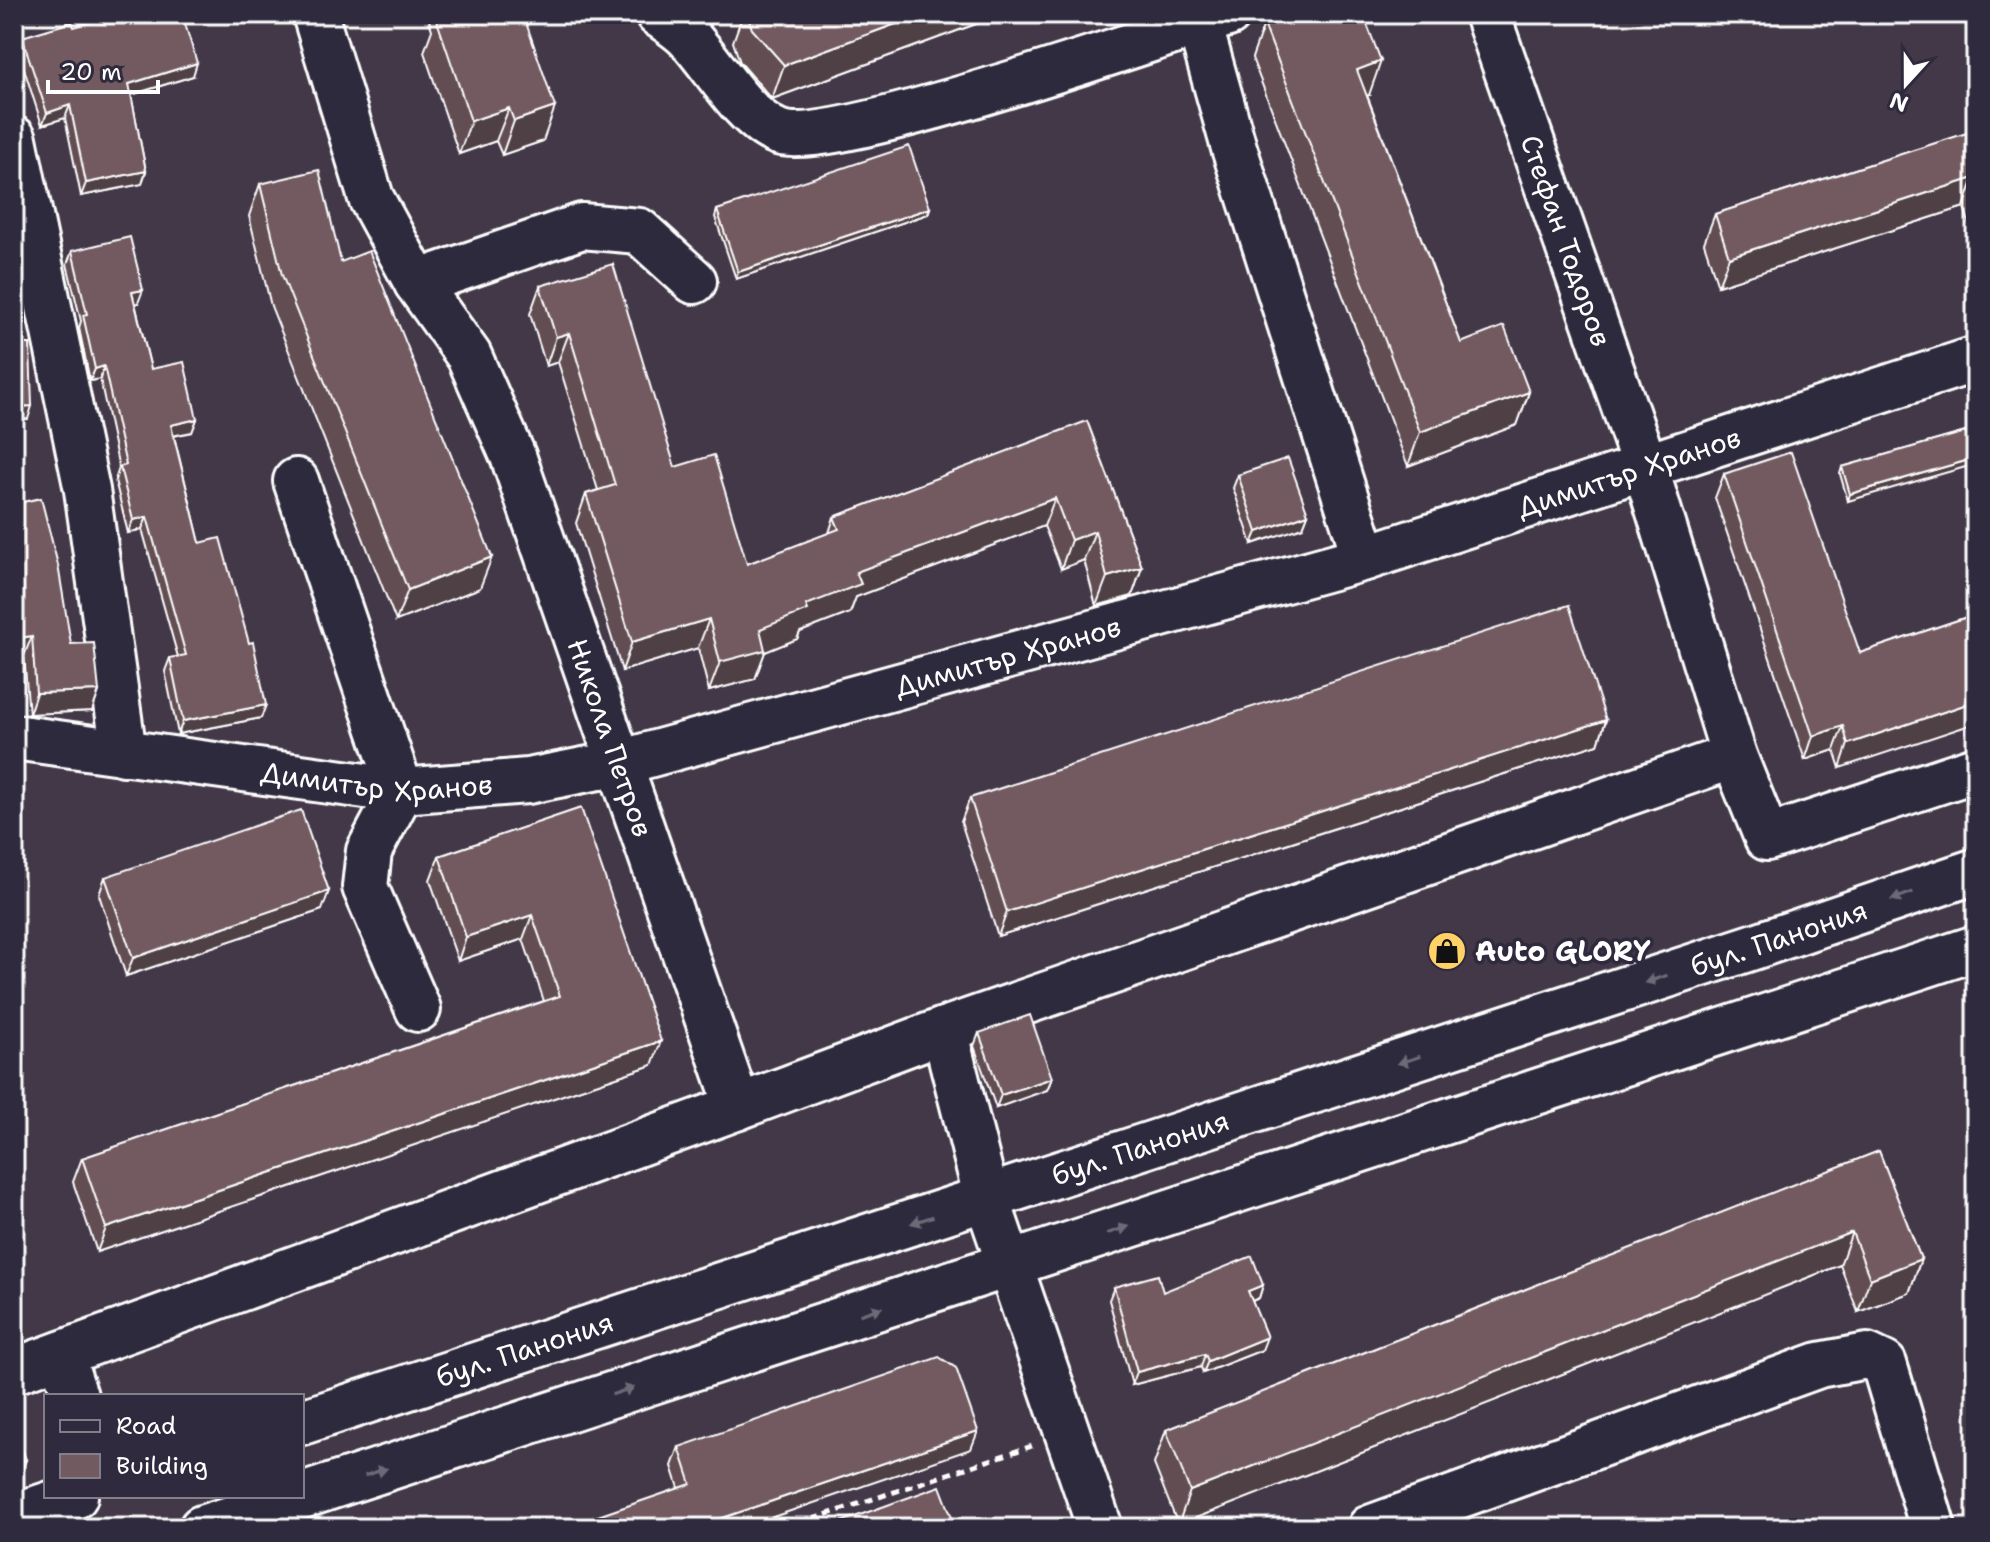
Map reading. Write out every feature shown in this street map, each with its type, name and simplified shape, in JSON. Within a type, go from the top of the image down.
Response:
[{"type":"street","name":"Никола Петров","points":[[315,14],[371,198],[417,283],[469,356],[513,456],[738,1107]]},
{"type":"street","points":[[658,14],[685,34],[761,124],[781,134],[825,134],[1007,84],[1213,19],[1234,148],[1365,558]]},
{"type":"street","name":"Стефан Тодоров","points":[[1487,14],[1645,466],[1734,756],[1767,838],[1976,769]]},
{"type":"street","points":[[14,139],[87,490],[124,753]]},
{"type":"street","points":[[417,283],[582,226],[639,231],[694,281]]},
{"type":"street","name":"Димитър Хранов","points":[[14,737],[401,791],[528,781],[619,763],[1365,558],[1976,359]]},
{"type":"street","points":[[296,481],[401,791],[369,851],[365,887],[418,1009]]},
{"type":"street","points":[[14,1371],[944,1030],[1734,756]]},
{"type":"street","name":"бул. Панония","points":[[304,1421],[1976,871]]},
{"type":"street","points":[[304,1495],[1976,948]]},
{"type":"street","points":[[944,1030],[987,1199],[1100,1528]]},
{"type":"street","points":[[61,1354],[74,1394]]},
{"type":"street","points":[[1388,1525],[1819,1365],[1867,1356],[1884,1364],[1933,1528]]},
{"type":"street","points":[[14,1516],[69,1498]]},
{"type":"street","points":[[202,1528],[249,1521],[298,1498]]},
{"type":"path","points":[[786,1528],[1066,1434]]},
{"type":"building","points":[[118,14],[182,14],[197,63],[129,84],[146,171],[86,183],[70,105],[47,113],[22,37],[72,22],[74,27]]},
{"type":"building","points":[[448,14],[523,14],[555,107],[514,121],[509,108],[471,121],[436,18]]},
{"type":"building","points":[[747,14],[923,14],[784,65],[752,29]]},
{"type":"building","points":[[1292,14],[1363,14],[1381,61],[1357,70],[1461,343],[1504,326],[1529,392],[1420,432],[1264,24]]},
{"type":"building","points":[[1976,130],[1976,183],[1974,178],[1729,257],[1715,214]]},
{"type":"building","points":[[909,146],[930,208],[738,272],[717,210]]},
{"type":"building","points":[[319,170],[341,262],[369,251],[492,557],[408,590],[282,275],[260,184]]},
{"type":"building","points":[[130,237],[143,290],[132,292],[151,369],[184,362],[197,419],[171,425],[200,543],[220,538],[249,643],[253,642],[266,705],[183,721],[170,658],[186,655],[147,517],[133,520],[120,467],[126,465],[104,366],[95,369],[83,315],[87,314],[72,251]]},
{"type":"building","points":[[613,264],[675,467],[714,455],[747,564],[839,529],[834,517],[1087,421],[1142,567],[1107,577],[1095,531],[1071,540],[1055,498],[856,572],[861,584],[806,605],[808,610],[760,629],[765,650],[720,662],[709,619],[632,642],[586,494],[615,485],[569,333],[556,337],[540,286]]},
{"type":"building","points":[[14,332],[15,344],[30,344],[32,406],[14,407]]},
{"type":"building","points":[[1976,429],[1976,458],[1850,494],[1842,467]]},
{"type":"building","points":[[1791,452],[1860,653],[1976,614],[1976,701],[1848,744],[1843,726],[1813,736],[1724,474]]},
{"type":"building","points":[[1288,458],[1308,514],[1257,532],[1238,475]]},
{"type":"building","points":[[41,498],[58,565],[71,644],[94,643],[99,691],[36,693],[32,636],[14,639],[14,504]]},
{"type":"building","points":[[1569,605],[1606,720],[1007,912],[970,798]]},
{"type":"building","points":[[581,808],[661,1041],[106,1228],[82,1158],[560,996],[532,915],[466,937],[439,856]]},
{"type":"building","points":[[301,810],[329,891],[133,958],[105,877]]},
{"type":"building","points":[[1030,1015],[1052,1078],[1001,1095],[979,1033]]},
{"type":"building","points":[[1879,1151],[1921,1259],[1870,1279],[1852,1232],[1190,1491],[1166,1430]]},
{"type":"building","points":[[1252,1256],[1263,1285],[1248,1291],[1267,1337],[1208,1361],[1205,1354],[1137,1372],[1114,1287],[1158,1275],[1163,1292]]},
{"type":"building","points":[[939,1357],[956,1368],[978,1431],[693,1528],[563,1528],[691,1484],[679,1447]]},
{"type":"building","points":[[14,1427],[26,1460],[14,1464]]},
{"type":"building","points":[[940,1486],[956,1528],[824,1528]]},
{"type":"place","name":"Auto GLORY","points":[[1447,951]]}]
